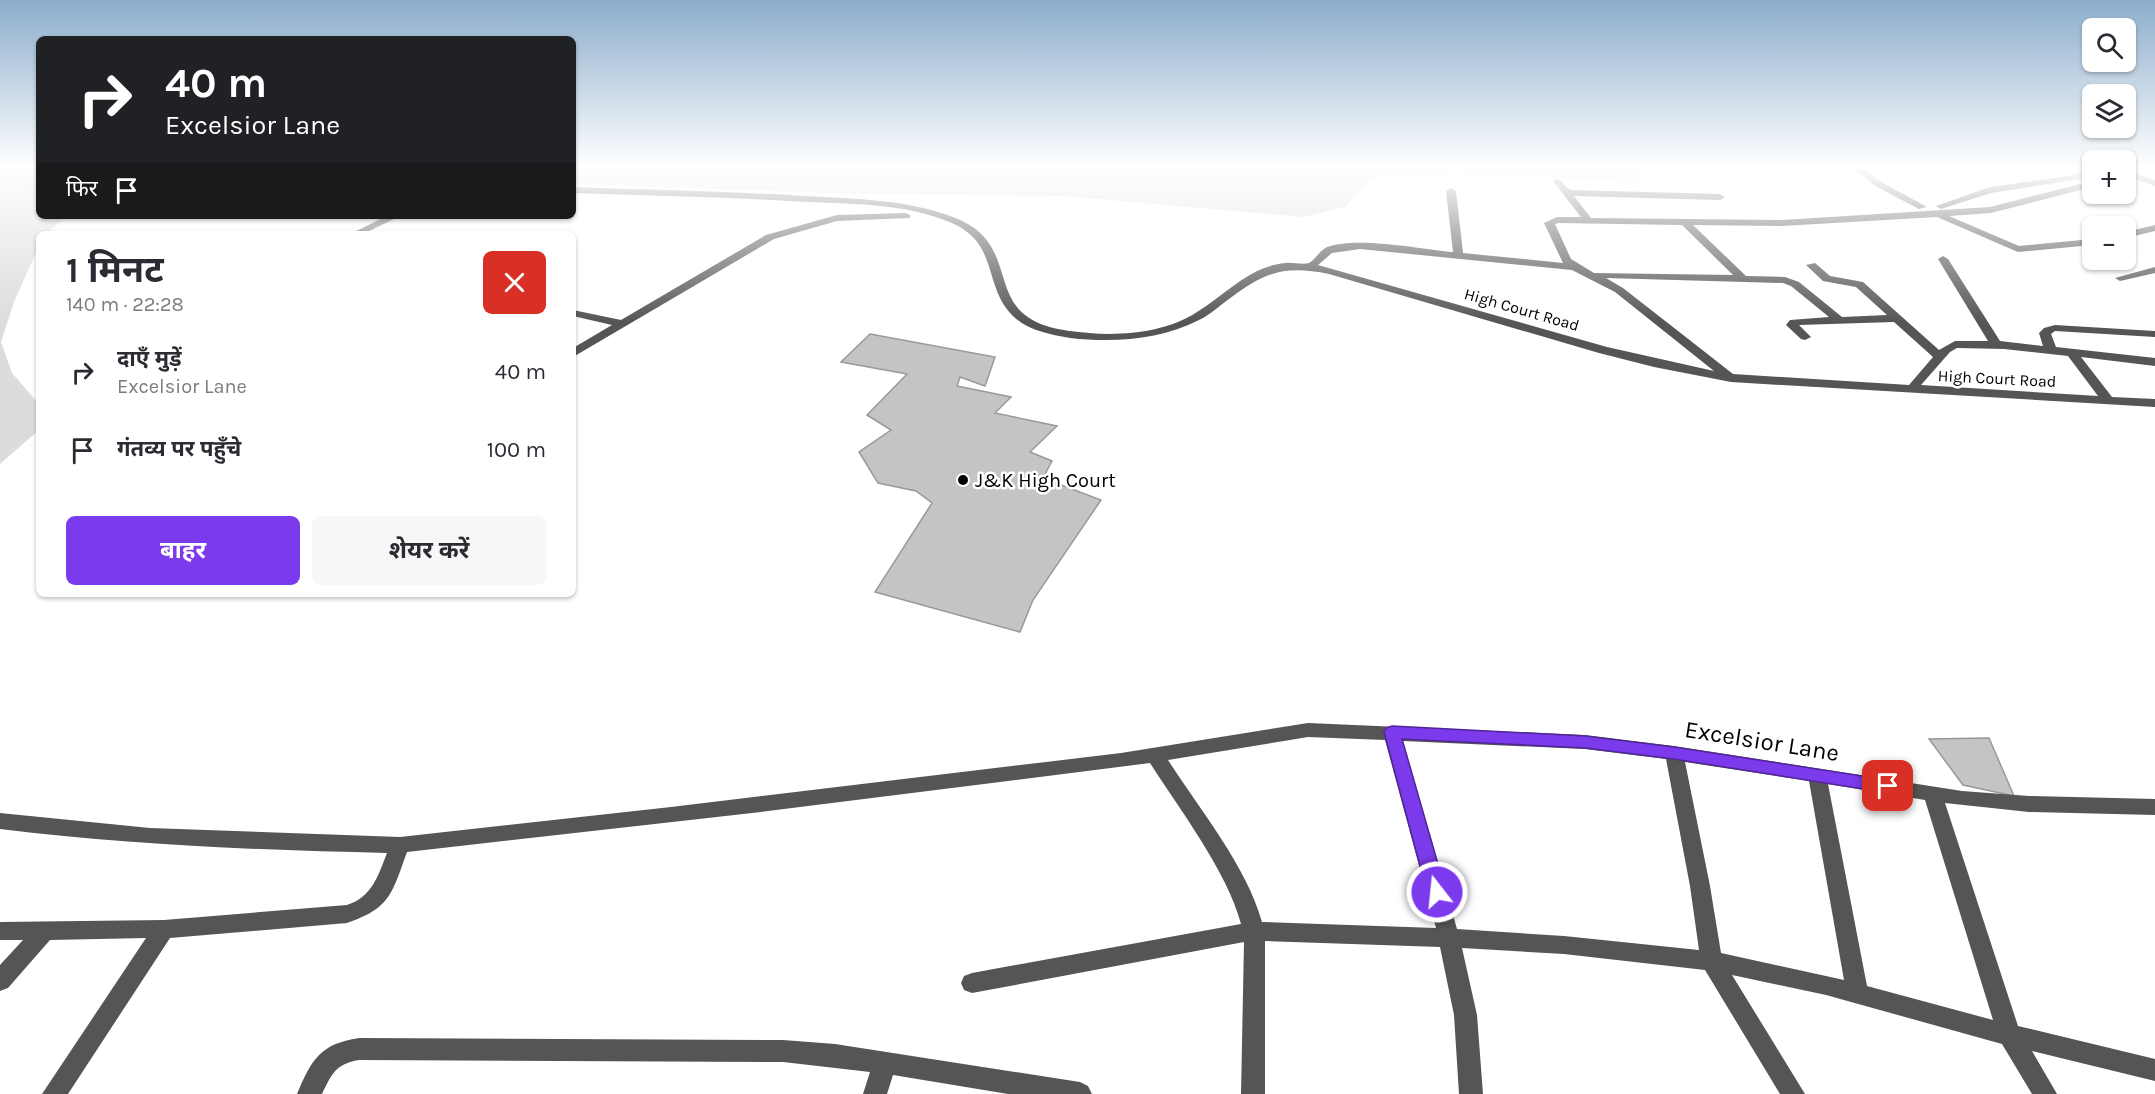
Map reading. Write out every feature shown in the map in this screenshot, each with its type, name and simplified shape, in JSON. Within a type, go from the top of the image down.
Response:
[{"type":"street","points":[[362,231],[388,219]]},
{"type":"street","points":[[576,351],[770,237],[833,219]]},
{"type":"street","points":[[932,219],[957,222]]},
{"type":"street","points":[[948,219],[957,222]]},
{"type":"street","points":[[1454,219],[1458,255]]},
{"type":"street","points":[[1731,378],[1619,290],[1567,261],[1549,224],[1557,220],[1791,223],[1855,219]]},
{"type":"street","points":[[1949,219],[2018,249],[2082,243]]},
{"type":"street","name":"High Court Road","points":[[957,222],[971,229],[988,244],[1015,312],[1031,324],[1078,336],[1136,335],[1169,327],[1198,317],[1261,272],[1274,266],[1311,266],[1613,353],[1731,378],[2155,403]]},
{"type":"street","points":[[1685,222],[1742,278]]},
{"type":"street","points":[[2136,233],[2155,228]]},
{"type":"street","points":[[1311,266],[1323,253],[1344,247],[1394,248],[1576,267]]},
{"type":"street","points":[[1943,259],[1996,344]]},
{"type":"street","points":[[1811,265],[1827,279],[1859,284],[1939,356]]},
{"type":"street","points":[[2120,278],[2155,270]]},
{"type":"street","points":[[1592,275],[1742,278],[1790,282],[1838,319]]},
{"type":"street","points":[[576,314],[622,324]]},
{"type":"street","points":[[1805,337],[1792,325],[1794,322],[1897,318]]},
{"type":"street","points":[[2052,351],[2045,333],[2055,328],[2086,328],[2155,334]]},
{"type":"street","points":[[1911,390],[1939,356],[1955,345],[1996,344],[2073,355],[2155,362]]},
{"type":"street","points":[[2073,355],[2108,400]]},
{"type":"street","name":"Excelsior Lane","points":[[0,821],[95,833],[160,838],[400,844],[595,824],[1155,755],[1270,734],[1308,730],[1585,742],[1674,753],[1962,798],[2029,804],[2155,807]]},
{"type":"street","points":[[1392,732],[1466,1006],[1470,1036],[1471,1094]]},
{"type":"street","points":[[1674,753],[1700,886],[1711,961],[1793,1094]]},
{"type":"street","points":[[1155,755],[1233,877],[1247,906],[1254,931],[1256,959],[1252,1094]]},
{"type":"street","points":[[1816,776],[1857,993]]},
{"type":"street","points":[[1932,793],[2009,1035],[2045,1094]]},
{"type":"street","points":[[0,931],[164,928],[347,914],[362,910],[381,895],[400,844]]},
{"type":"street","points":[[54,1094],[164,928]]},
{"type":"street","points":[[972,982],[1254,931],[1449,938],[1564,945],[1711,961],[1857,993],[2009,1035],[2155,1070]]},
{"type":"street","points":[[0,981],[43,932]]},
{"type":"street","points":[[309,1094],[325,1064],[339,1052],[359,1048],[783,1051],[835,1055],[1080,1094]]},
{"type":"street","points":[[875,1094],[885,1063]]},
{"type":"shaded area","points":[[0,219],[62,219],[50,231],[36,231],[36,253],[14,302],[1,342],[12,373],[36,401],[36,433],[0,464]]},
{"type":"building","name":"J&K High Court","points":[[870,334],[995,357],[985,386],[960,377],[957,386],[1011,397],[995,413],[1057,426],[1030,452],[1052,461],[1043,478],[1101,500],[1033,600],[1020,632],[875,592],[932,503],[916,491],[878,483],[859,452],[891,430],[867,415],[907,374],[841,362]]},
{"type":"building","points":[[1989,738],[2014,796],[1963,785],[1929,739]]},
{"type":"place","name":"J&K High Court","points":[[963,480]]},
{"type":"route","points":[[1437,892],[1392,732],[1585,742],[1674,753],[1888,786]]}]
